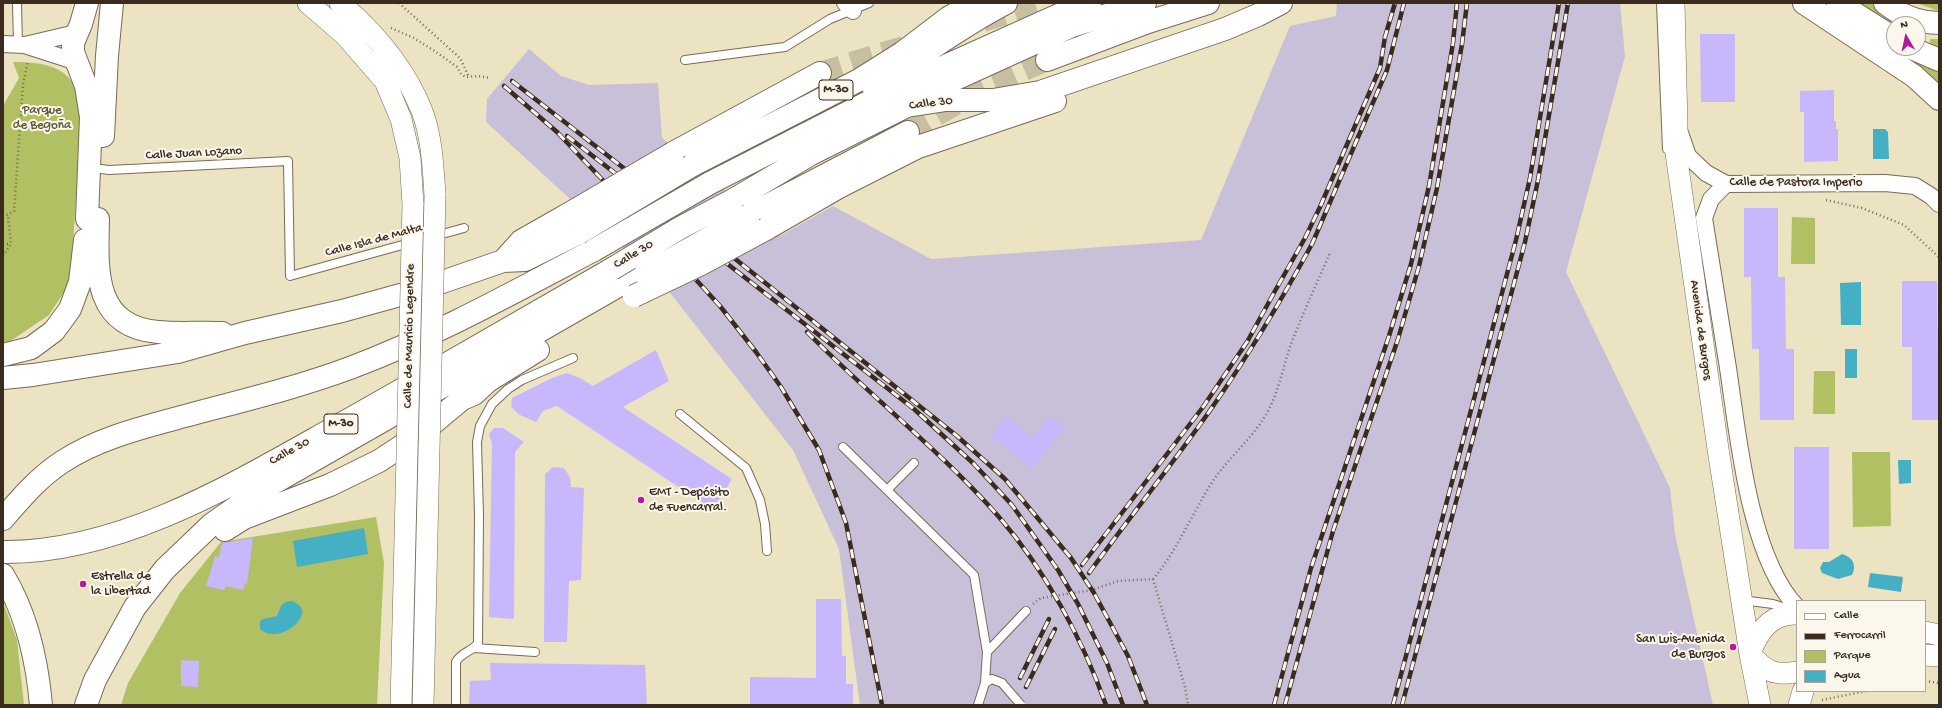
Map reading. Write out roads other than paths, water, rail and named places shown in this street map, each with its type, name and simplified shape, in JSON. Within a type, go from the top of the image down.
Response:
[{"type":"main road","points":[[87,3],[73,43],[73,52],[86,86],[91,117],[92,219],[99,281],[108,304],[116,314],[128,324],[143,329],[158,332],[245,333]]},
{"type":"main road","points":[[3,355],[31,348],[54,331],[70,309],[80,282],[101,169],[107,56],[112,3]]},
{"type":"main road","name":"M-30","points":[[3,378],[33,376],[178,352],[245,333],[342,311],[408,293],[503,261],[524,260],[586,242],[859,80],[902,53],[948,18],[974,3]]},
{"type":"main road","points":[[700,175],[899,70],[981,16],[1006,3]]},
{"type":"main road","points":[[700,175],[1033,26],[1090,3]]},
{"type":"main road","points":[[907,106],[949,82],[1072,26],[1146,3]]},
{"type":"main road","points":[[1047,60],[1148,22],[1208,3]]},
{"type":"main road","name":"Calle 30","points":[[3,552],[56,547],[86,542],[127,530],[183,509],[625,284],[680,228],[733,200],[811,154],[907,106],[946,100],[993,100],[1040,92],[1249,20],[1281,3]]},
{"type":"main road","points":[[1804,3],[1914,76],[1939,99]]},
{"type":"main road","points":[[1838,3],[1886,33]]},
{"type":"main road","points":[[1885,3],[1909,17],[1921,21],[1939,23]]},
{"type":"main road","points":[[114,648],[148,601],[205,543],[244,518],[330,485],[379,461],[420,434],[462,399],[474,394],[488,381],[517,362],[625,284],[701,264],[839,187],[918,147],[1209,46],[1249,20]]},
{"type":"main road","points":[[79,28],[89,21],[99,22],[109,33]]},
{"type":"main road","points":[[1926,54],[1939,60]]},
{"type":"main road","points":[[77,62],[93,62],[107,56]]},
{"type":"main road","points":[[503,261],[521,242],[564,216],[673,153],[820,73]]},
{"type":"main road","points":[[86,705],[95,680],[114,648],[135,607],[165,569],[212,524],[271,485],[625,284],[749,215],[908,132]]},
{"type":"main road","points":[[3,519],[34,484],[62,462],[80,452],[132,430],[298,386],[396,350],[509,295],[586,242]]},
{"type":"main road","points":[[3,575],[14,594],[25,622],[39,680],[41,705]]},
{"type":"street","name":"Calle de Mauricio Legendre","points":[[308,3],[346,35],[385,81],[401,119],[410,158],[413,204],[401,705]]},
{"type":"street","name":"Calle de Mauricio Legendre","points":[[340,3],[360,20],[399,65],[422,111],[432,153],[435,195],[423,705]]},
{"type":"street","name":"Avenida de Burgos","points":[[1674,3],[1677,126],[1676,153],[1684,221],[1750,654],[1760,705]]},
{"type":"street","points":[[18,49],[79,28]]},
{"type":"street","points":[[18,49],[77,62]]},
{"type":"street","name":"Calle de Pastora Imperio","points":[[1677,126],[1688,156],[1706,173],[1726,184],[1884,183],[1915,186],[1931,196],[1939,204]]},
{"type":"street","name":"Avenida de Burgos","points":[[1726,184],[1711,199],[1704,218],[1740,445],[1753,512],[1763,547],[1773,571],[1790,599],[1796,606]]},
{"type":"street","points":[[1796,613],[1787,614],[1774,619],[1755,638],[1750,654],[1761,666],[1774,674],[1796,672]]},
{"type":"street","points":[[1926,632],[1939,634]]},
{"type":"street","points":[[1926,655],[1939,656]]},
{"type":"street","points":[[1799,705],[1803,692]]},
{"type":"lane","points":[[17,3],[18,49]]},
{"type":"lane","points":[[685,60],[785,47],[849,7],[869,3]]},
{"type":"lane","points":[[1661,3],[1662,76],[1667,157]]},
{"type":"lane","name":"Calle Juan Lozano","points":[[101,169],[109,170],[288,161],[290,276]]},
{"type":"lane","name":"Calle Isla de Malta","points":[[290,276],[464,228]]},
{"type":"lane","points":[[1695,349],[1734,594],[1742,600],[1773,604],[1796,613]]},
{"type":"lane","points":[[456,705],[456,662],[459,656],[474,648],[478,643],[479,515],[477,442],[480,426],[484,415],[492,404],[508,389],[522,380],[573,358]]},
{"type":"lane","points":[[680,414],[746,468],[760,500],[765,524],[767,551]]},
{"type":"lane","points":[[843,447],[957,556],[974,575],[987,652],[985,683],[978,705]]},
{"type":"lane","points":[[887,490],[914,462]]},
{"type":"lane","points":[[987,652],[1026,611]]},
{"type":"lane","points":[[474,648],[535,652]]},
{"type":"lane","points":[[985,683],[992,679],[1002,683],[1021,705]]},
{"type":"water","points":[[1873,129],[1885,129],[1888,132],[1889,159],[1873,159]]},
{"type":"water","points":[[1861,282],[1861,325],[1841,325],[1840,283]]},
{"type":"water","points":[[1845,349],[1857,349],[1857,378],[1845,378]]},
{"type":"water","points":[[1898,460],[1911,460],[1911,483],[1899,484]]},
{"type":"water","points":[[364,528],[368,554],[297,567],[293,541]]},
{"type":"water","points":[[1842,554],[1849,557],[1853,562],[1854,568],[1852,575],[1838,579],[1822,573],[1820,568],[1823,562],[1829,562]]},
{"type":"water","points":[[1870,573],[1903,577],[1901,592],[1868,587]]},
{"type":"water","points":[[290,601],[299,605],[302,611],[301,618],[295,625],[278,634],[269,634],[260,629],[260,621],[277,616],[283,604]]},
{"type":"tunnel","points":[[983,21],[1041,3]]},
{"type":"tunnel","points":[[820,73],[906,46]]},
{"type":"tunnel","points":[[908,132],[983,88],[1047,60]]},
{"type":"railway","points":[[1082,565],[1203,407],[1247,342],[1305,238],[1320,207],[1380,68],[1385,37],[1395,3]]},
{"type":"railway","points":[[1089,573],[1181,451],[1225,389],[1251,349],[1312,244],[1387,70],[1404,3]]},
{"type":"railway","points":[[1274,705],[1311,568],[1389,336],[1411,264],[1429,186],[1453,43],[1457,3]]},
{"type":"railway","points":[[1285,705],[1333,531],[1398,339],[1419,266],[1437,188],[1462,44],[1467,3]]},
{"type":"railway","points":[[1393,705],[1516,240],[1530,178],[1559,3]]},
{"type":"railway","points":[[1402,705],[1525,242],[1538,180],[1568,3]]},
{"type":"railway","points":[[512,81],[639,180]]},
{"type":"railway","points":[[504,86],[557,132],[615,193]]},
{"type":"railway","points":[[567,136],[629,184]]},
{"type":"railway","points":[[714,242],[957,436],[1005,479],[1071,558],[1094,593],[1128,656],[1147,705]]},
{"type":"railway","points":[[707,248],[914,409],[974,464],[1012,505],[1058,570],[1078,604],[1107,663],[1123,705]]},
{"type":"railway","points":[[678,260],[720,306],[756,352],[781,387],[819,450],[846,523],[882,705]]},
{"type":"railway","points":[[807,332],[953,469],[999,517],[1016,538],[1047,582],[1074,630],[1086,655],[1106,705]]},
{"type":"railway","points":[[1020,678],[1049,619]]},
{"type":"railway","points":[[1026,687],[1055,629]]},
{"type":"place","name":"EMT - Depósito de Fuencarral.","points":[[641,500]]},
{"type":"place","name":"Estrella de la Libertad","points":[[83,584]]},
{"type":"place","name":"San Luis-Avenida de Burgos","points":[[1733,647]]},
{"type":"park label","name":"Parque de Begoña","points":[[42,118]]}]
